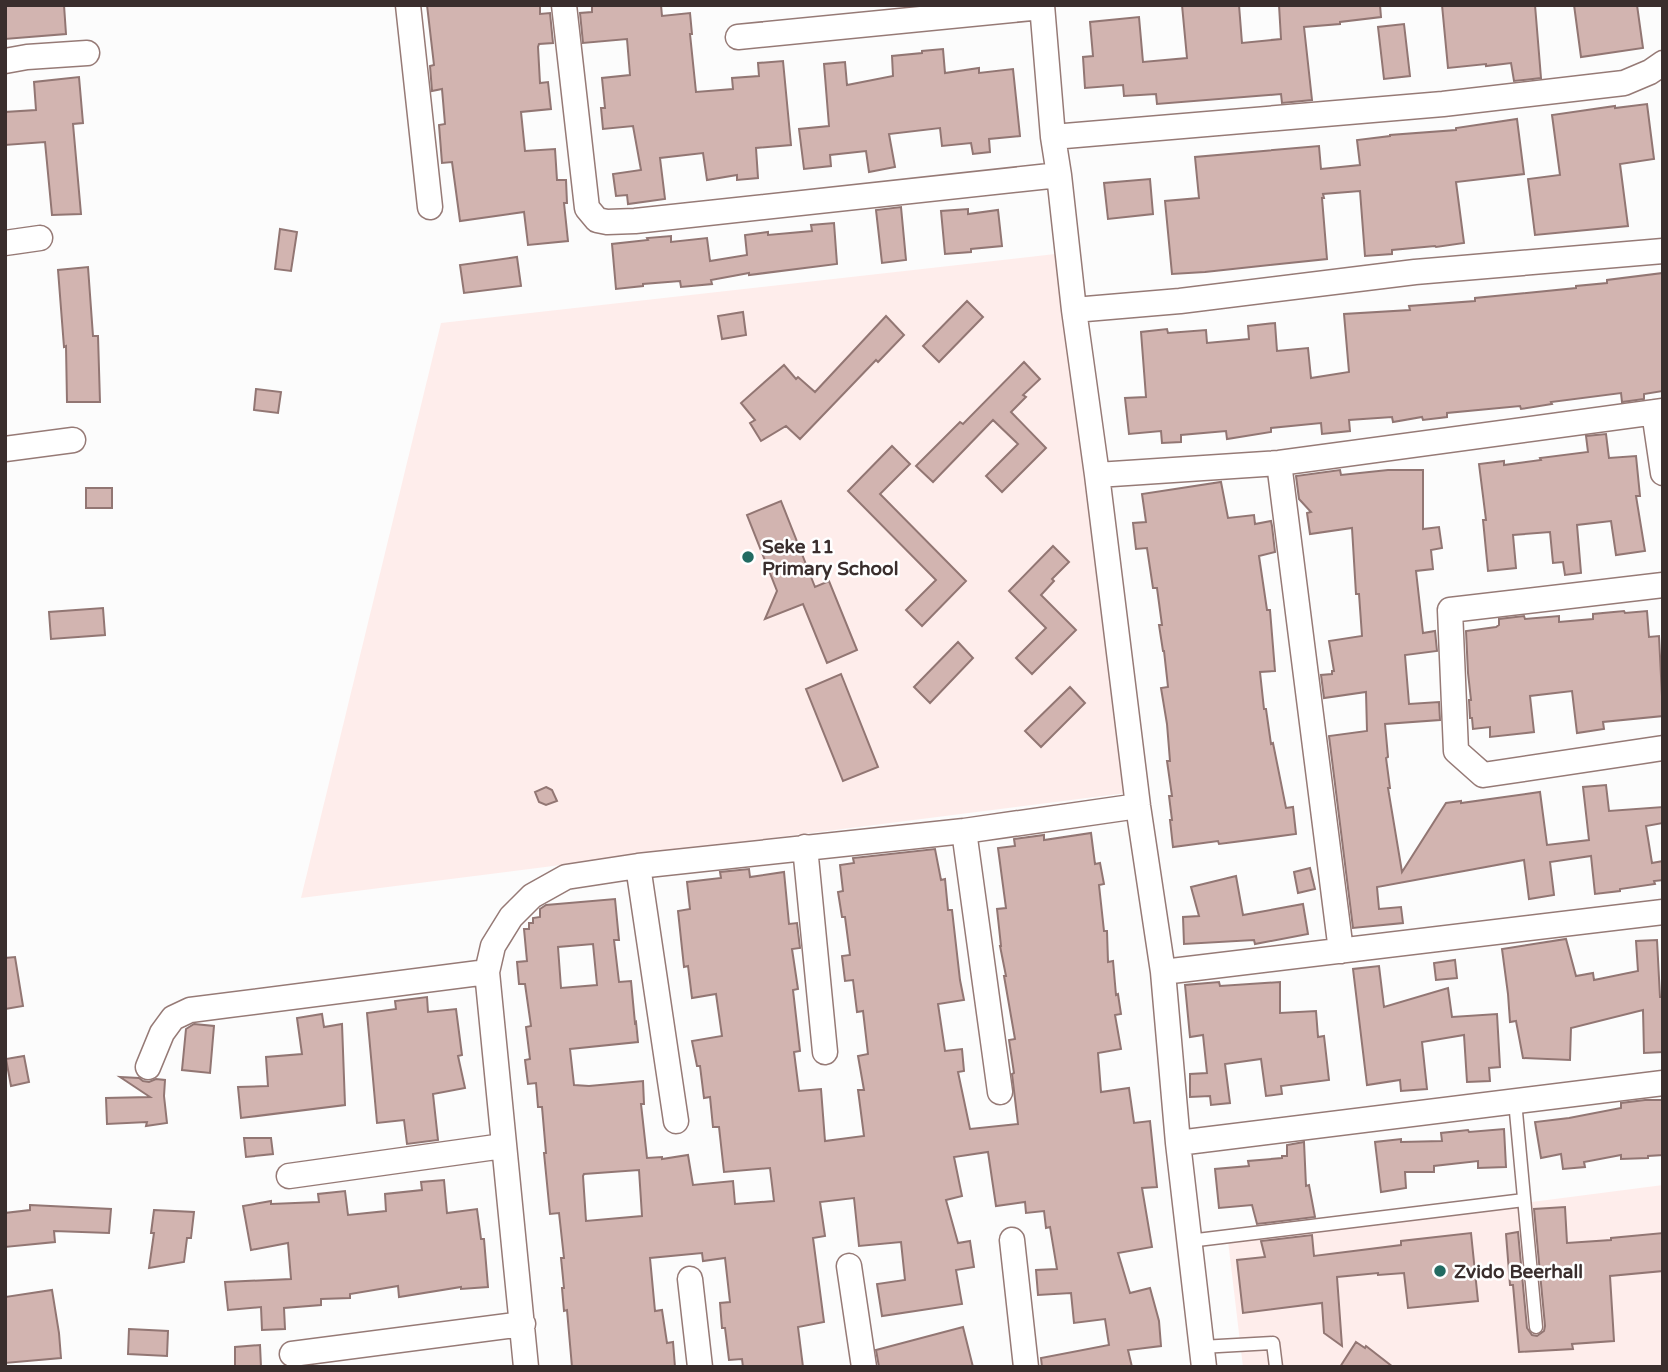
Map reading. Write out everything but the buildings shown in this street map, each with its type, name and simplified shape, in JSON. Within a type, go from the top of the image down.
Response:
[{"type":"street","points":[[408,5],[430,207]]},
{"type":"street","points":[[564,5],[587,208],[597,220],[646,220],[1059,175]]},
{"type":"street","points":[[737,37],[1042,6],[1053,138],[1074,310],[1138,806],[1164,972],[1178,1143],[1203,1357]]},
{"type":"street","points":[[5,61],[87,52]]},
{"type":"street","points":[[1053,138],[1443,104],[1624,82],[1650,72],[1663,63]]},
{"type":"street","points":[[5,243],[40,239]]},
{"type":"street","points":[[1074,310],[1415,272],[1663,251]]},
{"type":"street","points":[[1097,475],[1279,463],[1658,412],[1663,472]]},
{"type":"street","points":[[5,449],[73,440]]},
{"type":"street","points":[[1279,463],[1341,951]]},
{"type":"street","points":[[1663,585],[1450,610],[1456,751],[1483,775],[1663,748]]},
{"type":"street","points":[[526,1367],[486,972],[493,946],[511,918],[532,896],[566,877],[638,866],[964,831],[1138,806]]},
{"type":"street","points":[[964,831],[1000,1091]]},
{"type":"street","points":[[804,847],[825,1052]]},
{"type":"street","points":[[638,866],[676,1121]]},
{"type":"street","points":[[1164,972],[1663,912]]},
{"type":"street","points":[[148,1067],[162,1033],[173,1018],[190,1010],[486,972]]},
{"type":"street","points":[[1178,1143],[1663,1083]]},
{"type":"street","points":[[289,1175],[503,1146]]},
{"type":"street","points":[[1012,1240],[1026,1367]]},
{"type":"street","points":[[849,1266],[864,1367]]},
{"type":"street","points":[[690,1279],[700,1367]]},
{"type":"street","points":[[292,1354],[523,1324]]},
{"type":"lane","points":[[1515,1101],[1536,1327]]},
{"type":"lane","points":[[1189,1241],[1524,1200]]},
{"type":"lane","points":[[1203,1357],[1273,1343],[1276,1367]]},
{"type":"shaded area","name":"Seke 11 Primary School","points":[[1073,252],[1142,791],[301,898],[441,323]]},
{"type":"shaded area","points":[[1663,1185],[1663,1367],[1243,1367],[1228,1241]]},
{"type":"place","name":"Seke 11 Primary School","points":[[748,557]]},
{"type":"place","name":"Zvido Beerhall","points":[[1440,1271]]}]
